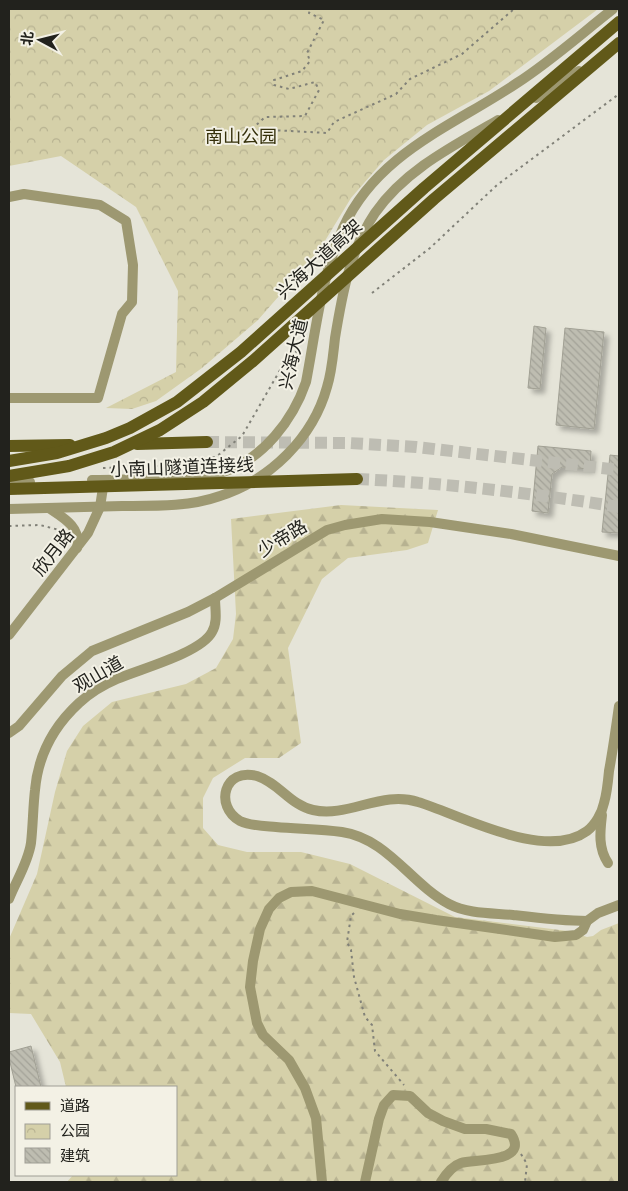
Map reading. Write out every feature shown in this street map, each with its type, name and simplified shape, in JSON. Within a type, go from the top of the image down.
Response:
[{"type":"main road","name":"兴海大道高架","points":[[9,461],[57,453],[106,438],[130,428],[177,402],[241,352],[424,188],[619,22]]},
{"type":"main road","name":"兴海大道高架","points":[[9,476],[69,466],[114,452],[160,430],[203,402],[253,361],[441,192],[619,43]]},
{"type":"main road","name":"小南山隧道连接线","points":[[9,446],[207,442]]},
{"type":"main road","name":"小南山隧道连接线","points":[[9,489],[357,479]]},
{"type":"street","name":"兴海大道","points":[[9,482],[203,476],[222,473],[237,467],[266,445],[290,417],[302,396],[331,258],[344,226],[360,199],[397,158],[418,142],[494,99],[524,79],[612,9]]},
{"type":"street","name":"兴海大道","points":[[9,509],[183,504],[220,496],[241,488],[269,470],[294,447],[308,430],[319,410],[327,387],[343,295],[354,254],[363,233],[375,213],[391,194],[437,155],[543,94],[619,43]]},
{"type":"street","points":[[9,197],[24,194],[100,205],[126,221],[133,265],[132,302],[122,314],[98,398],[9,398]]},
{"type":"street","name":"欣月路","points":[[9,635],[88,533],[100,507],[104,480]]},
{"type":"street","points":[[48,508],[63,517],[77,533],[79,538],[77,548]]},
{"type":"street","name":"少帝路","points":[[9,733],[19,726],[62,676],[92,651],[188,612],[215,598],[327,530],[345,525],[382,520],[430,522],[473,528],[619,556]]},
{"type":"street","name":"观山道","points":[[9,900],[28,857],[31,844],[38,769],[44,751],[61,723],[90,694],[116,679],[194,648],[206,639],[212,632],[216,619],[215,598]]},
{"type":"street","points":[[608,863],[602,855],[600,830],[619,706]]},
{"type":"street","points":[[587,921],[484,912],[451,905],[434,895],[369,840],[334,831],[248,824],[235,817],[231,812],[226,802],[226,792],[227,786],[231,781],[236,777],[248,774],[271,783],[300,806],[316,811],[338,811],[385,800],[409,799],[486,828],[550,842],[567,840],[588,830],[594,824],[604,804]]},
{"type":"street","points":[[322,1182],[316,1118],[305,1088],[288,1060],[263,1035],[257,1023],[250,987],[260,929],[269,909],[278,898],[291,892],[312,891],[400,914],[555,936],[576,935],[582,930],[587,921],[598,913],[619,905]]},
{"type":"street","points":[[365,1182],[379,1119],[384,1105],[393,1094],[410,1096],[428,1113],[442,1121],[465,1128],[486,1129],[511,1134],[515,1140],[515,1146],[511,1154],[504,1158],[459,1163],[446,1173],[442,1182]]},
{"type":"path","points":[[311,9],[309,13],[324,20],[307,53],[310,61],[302,71],[274,80],[274,86],[289,89],[315,82],[319,90],[305,116],[265,117],[252,129],[327,133],[334,122],[396,94],[410,79],[462,54],[514,9]]},
{"type":"path","points":[[372,293],[430,248],[498,185],[619,94]]},
{"type":"path","points":[[9,526],[40,525],[63,531]]},
{"type":"path","points":[[367,904],[357,908],[351,916],[347,942],[351,950],[354,977],[365,1017],[372,1025],[375,1051],[405,1086]]},
{"type":"path","points":[[515,1146],[527,1164],[524,1182]]},
{"type":"green space","name":"南山公园","points":[[9,9],[598,9],[489,91],[427,125],[384,160],[351,198],[320,249],[258,320],[202,368],[156,401],[132,409],[106,408],[176,372],[178,291],[136,207],[61,156],[9,166]]},
{"type":"green space","points":[[341,505],[438,510],[428,543],[407,550],[348,558],[322,579],[288,648],[301,743],[279,758],[245,758],[213,778],[203,798],[203,828],[218,845],[247,852],[301,852],[350,864],[455,917],[568,931],[587,937],[619,923],[619,1182],[67,1182],[72,1176],[178,1176],[178,1086],[66,1086],[60,1062],[31,1014],[9,1013],[9,939],[37,874],[55,792],[67,751],[83,726],[112,702],[186,684],[216,668],[233,639],[236,614],[231,519]]},
{"type":"building","points":[[534,326],[546,328],[540,389],[528,388]]},
{"type":"building","points":[[565,328],[604,332],[594,429],[556,425]]},
{"type":"building","points":[[538,446],[591,451],[590,469],[562,467],[552,474],[548,513],[532,511]]},
{"type":"building","points":[[610,455],[619,456],[619,533],[602,532]]},
{"type":"building","points":[[31,1046],[41,1086],[16,1086],[9,1052]]},
{"type":"tunnel","points":[[207,442],[349,443],[416,447],[619,470]]},
{"type":"tunnel","points":[[357,479],[488,489],[619,507]]}]
